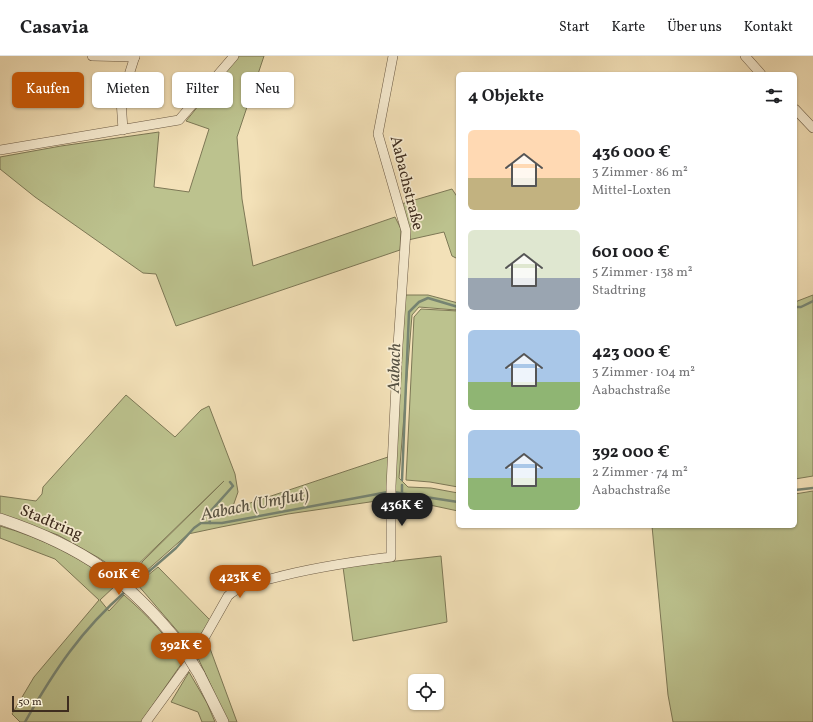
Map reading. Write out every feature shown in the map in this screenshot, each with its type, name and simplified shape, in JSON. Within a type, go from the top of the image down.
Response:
[{"type":"street","points":[[92,56],[135,56],[121,100],[123,130]]},
{"type":"street","points":[[0,150],[179,120],[234,56]]},
{"type":"street","name":"Aabachstraße","points":[[146,722],[194,656],[228,596],[236,589],[287,574],[316,568],[391,557],[391,486],[398,345],[406,231],[378,134],[393,56]]},
{"type":"street","points":[[745,56],[759,72]]},
{"type":"street","points":[[797,111],[813,128]]},
{"type":"street","name":"Stadtring","points":[[0,519],[55,540],[79,552],[114,576],[140,599],[183,648],[199,674],[222,722]]},
{"type":"green space","points":[[239,56],[264,56],[259,72],[241,72],[241,108],[247,108],[237,137],[242,199],[253,266],[395,217],[401,229],[400,250],[176,326],[156,274],[143,273],[35,197],[0,169],[0,157],[61,146],[159,132],[154,187],[189,192],[209,129],[186,121],[197,108],[233,108],[233,72],[226,72]]},
{"type":"green space","points":[[452,189],[456,195],[456,258],[452,256],[444,232],[408,240],[401,204]]},
{"type":"green space","points":[[404,295],[428,295],[456,302],[456,310],[419,307],[412,315],[399,478],[408,487],[431,488],[456,493],[456,511],[397,498],[288,514],[188,534],[144,573],[140,570],[142,562],[224,481],[126,576],[99,558],[58,535],[0,515],[0,496],[36,501],[42,494],[43,487],[126,395],[175,437],[201,410],[209,406],[235,474],[238,492],[232,509],[388,457]]},
{"type":"green space","points":[[813,295],[813,476],[797,479],[797,301]]},
{"type":"green space","points":[[421,309],[456,311],[456,487],[406,480],[414,317]]},
{"type":"green space","points":[[813,491],[813,722],[673,722],[668,695],[652,528],[797,528],[797,494]]},
{"type":"green space","points":[[0,526],[31,536],[61,550],[103,575],[116,585],[100,600],[109,611],[124,595],[149,619],[170,643],[182,663],[141,722],[20,722],[12,714],[34,677],[99,600],[55,559],[0,538]]},
{"type":"green space","points":[[441,556],[447,622],[353,641],[343,567]]},
{"type":"green space","points":[[158,567],[210,620],[192,648],[137,584]]},
{"type":"green space","points":[[208,643],[237,722],[228,722],[198,658]]},
{"type":"green space","points":[[189,672],[207,703],[215,722],[202,722],[198,712],[171,702]]},
{"type":"waterway","name":"Aabach","points":[[402,480],[409,312],[419,302],[428,298],[456,306]]},
{"type":"waterway","name":"Aabach","points":[[797,307],[801,307],[813,301]]},
{"type":"waterway","points":[[210,523],[208,514],[233,486],[230,482]]},
{"type":"waterway","name":"Aabach","points":[[402,485],[402,492]]},
{"type":"waterway","name":"Aabach (Umflut)","points":[[797,490],[813,488]]},
{"type":"waterway","name":"Aabach (Umflut)","points":[[131,587],[176,548],[194,528],[201,523],[222,523],[388,492]]},
{"type":"waterway","name":"Aabach (Umflut)","points":[[393,492],[456,502]]},
{"type":"waterway","name":"Aabach (Umflut)","points":[[25,722],[58,668],[82,636],[126,591]]}]
